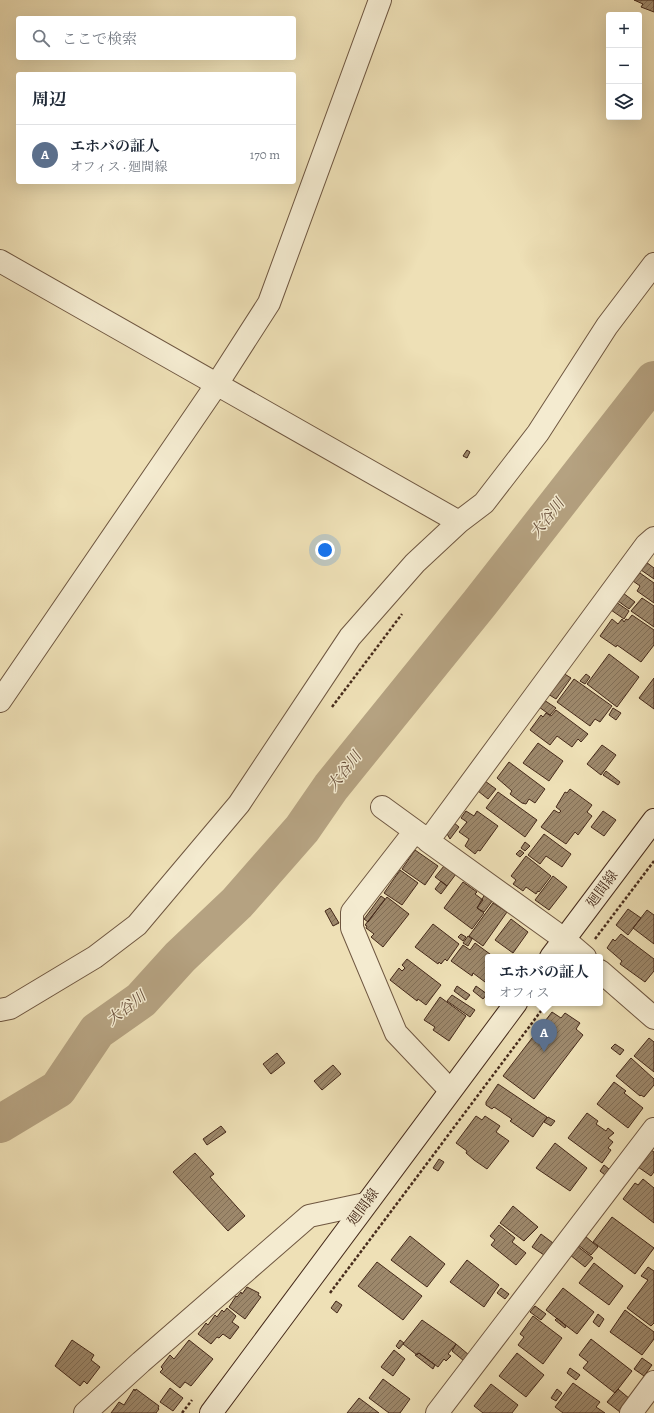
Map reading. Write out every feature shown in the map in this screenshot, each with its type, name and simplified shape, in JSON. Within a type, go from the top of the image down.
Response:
[{"type":"street","points":[[0,701],[217,384],[269,303],[380,0]]},
{"type":"street","points":[[0,261],[458,522]]},
{"type":"street","points":[[0,1010],[10,1008],[95,957],[137,925],[239,804],[350,638],[415,563],[458,522],[484,503],[538,433],[606,326],[654,264]]},
{"type":"street","points":[[450,1090],[396,1033],[352,928],[352,912],[422,836],[646,545],[654,538]]},
{"type":"street","points":[[382,807],[564,939],[582,954]]},
{"type":"street","name":"廻間線","points":[[553,954],[654,820]]},
{"type":"street","points":[[603,974],[654,1018]]},
{"type":"street","name":"廻間線","points":[[211,1413],[514,1006]]},
{"type":"street","points":[[437,1413],[654,1129]]},
{"type":"street","points":[[86,1413],[141,1362],[309,1216],[365,1204]]},
{"type":"street","points":[[631,1413],[654,1382]]},
{"type":"path","points":[[331,708],[405,610]]},
{"type":"path","points":[[585,954],[654,861]]},
{"type":"path","points":[[325,1300],[545,1006]]},
{"type":"building","points":[[634,0],[654,0],[654,12],[641,7],[643,4]]},
{"type":"building","points":[[467,450],[470,452],[467,458],[463,456]]},
{"type":"building","points":[[646,562],[654,568],[654,579],[641,570]]},
{"type":"building","points":[[640,573],[654,583],[654,603],[637,591],[640,586],[633,581]]},
{"type":"building","points":[[623,593],[635,602],[629,609],[618,601]]},
{"type":"building","points":[[642,598],[654,606],[654,627],[631,611]]},
{"type":"building","points":[[616,602],[629,611],[624,619],[611,610]]},
{"type":"building","points":[[632,615],[654,630],[654,645],[641,662],[617,645],[616,647],[600,636],[612,619],[618,624],[622,619],[624,622],[626,619],[628,620]]},
{"type":"building","points":[[609,654],[639,677],[617,707],[587,684]]},
{"type":"building","points":[[563,673],[571,678],[556,699],[548,694]]},
{"type":"building","points":[[586,674],[590,677],[585,684],[580,681]]},
{"type":"building","points":[[654,678],[654,709],[639,698]]},
{"type":"building","points":[[574,679],[612,706],[600,722],[595,719],[590,726],[557,702]]},
{"type":"building","points":[[544,700],[556,708],[550,715],[539,707]]},
{"type":"building","points":[[613,708],[621,713],[616,720],[609,715]]},
{"type":"building","points":[[556,710],[588,734],[581,742],[578,739],[572,747],[557,736],[550,745],[530,730],[541,715],[543,717],[546,713],[551,716]]},
{"type":"building","points":[[538,743],[563,761],[549,781],[523,763]]},
{"type":"building","points":[[602,745],[616,755],[601,775],[587,764]]},
{"type":"building","points":[[509,762],[545,789],[535,803],[529,799],[526,804],[522,803],[510,794],[512,791],[497,778]]},
{"type":"building","points":[[606,771],[620,782],[618,785],[603,775]]},
{"type":"building","points":[[485,781],[496,789],[488,799],[478,791]]},
{"type":"building","points":[[570,789],[592,805],[587,812],[592,816],[578,835],[575,832],[566,844],[541,827],[554,810],[559,813],[561,811],[556,807],[565,792],[567,793]]},
{"type":"building","points":[[498,792],[537,820],[525,837],[486,808]]},
{"type":"building","points":[[466,811],[474,816],[477,811],[498,826],[480,851],[478,850],[475,854],[465,846],[469,839],[459,832],[467,822],[461,818]]},
{"type":"building","points":[[603,811],[616,820],[604,836],[591,827]]},
{"type":"building","points":[[453,822],[459,827],[450,839],[446,832]]},
{"type":"building","points":[[544,834],[571,854],[562,867],[546,856],[540,864],[528,855]]},
{"type":"building","points":[[525,842],[530,846],[525,851],[521,848]]},
{"type":"building","points":[[415,850],[438,866],[425,885],[402,869]]},
{"type":"building","points":[[520,850],[524,853],[520,857],[516,854]]},
{"type":"building","points":[[526,856],[551,876],[536,894],[526,887],[523,891],[513,884],[516,880],[511,876]]},
{"type":"building","points":[[444,866],[456,874],[447,886],[435,877]]},
{"type":"building","points":[[400,870],[418,883],[402,905],[384,893]]},
{"type":"building","points":[[553,876],[567,887],[549,910],[535,900]]},
{"type":"building","points":[[441,881],[447,886],[441,894],[435,889]]},
{"type":"building","points":[[463,882],[477,892],[475,894],[483,900],[477,908],[484,913],[472,929],[444,908]]},
{"type":"building","points":[[485,894],[493,900],[484,912],[477,908]]},
{"type":"building","points":[[381,896],[385,899],[368,922],[364,919]]},
{"type":"building","points":[[387,897],[409,914],[383,947],[371,937],[374,934],[366,928],[367,926],[365,925]]},
{"type":"building","points":[[493,903],[507,912],[483,946],[469,936]]},
{"type":"building","points":[[330,908],[339,923],[333,926],[325,911]]},
{"type":"building","points":[[628,909],[641,918],[628,935],[616,925]]},
{"type":"building","points":[[647,910],[654,915],[654,944],[633,928]]},
{"type":"building","points":[[511,919],[528,932],[513,953],[495,940]]},
{"type":"building","points":[[433,924],[459,944],[447,961],[445,959],[441,964],[439,962],[438,964],[415,947]]},
{"type":"building","points":[[461,934],[466,937],[463,941],[458,937]]},
{"type":"building","points":[[621,934],[654,959],[654,971],[645,982],[620,964],[622,961],[607,948],[613,939],[615,941]]},
{"type":"building","points":[[468,936],[472,939],[468,946],[463,943]]},
{"type":"building","points":[[475,943],[490,954],[485,954],[485,982],[473,973],[472,976],[451,961],[463,945],[470,950]]},
{"type":"building","points":[[407,959],[441,985],[426,1005],[418,999],[417,1001],[390,980],[399,968],[402,971],[405,968],[402,965]]},
{"type":"building","points":[[457,986],[470,995],[466,1000],[454,991]]},
{"type":"building","points":[[476,986],[485,993],[485,996],[483,999],[473,991]]},
{"type":"building","points":[[452,995],[475,1010],[470,1017],[447,1001]]},
{"type":"building","points":[[440,997],[466,1016],[449,1041],[433,1030],[435,1027],[424,1020]]},
{"type":"building","points":[[552,1012],[561,1018],[565,1013],[580,1023],[576,1029],[583,1035],[534,1099],[503,1076]]},
{"type":"building","points":[[649,1038],[654,1042],[654,1072],[634,1056]]},
{"type":"building","points":[[615,1044],[624,1050],[620,1055],[611,1048]]},
{"type":"building","points":[[277,1053],[285,1063],[271,1074],[263,1064]]},
{"type":"building","points":[[631,1058],[654,1079],[654,1085],[644,1097],[641,1095],[640,1096],[616,1076]]},
{"type":"building","points":[[333,1065],[341,1074],[322,1090],[314,1081]]},
{"type":"building","points":[[614,1082],[626,1091],[624,1093],[643,1108],[628,1128],[597,1104]]},
{"type":"building","points":[[498,1084],[547,1117],[533,1137],[510,1121],[512,1119],[494,1107],[492,1109],[486,1105],[486,1102]]},
{"type":"building","points":[[587,1113],[598,1121],[596,1124],[606,1131],[608,1128],[614,1133],[608,1138],[613,1142],[608,1148],[611,1150],[602,1163],[568,1138]]},
{"type":"building","points":[[476,1116],[482,1120],[485,1116],[500,1126],[496,1132],[509,1141],[487,1169],[474,1160],[466,1153],[467,1151],[456,1143]]},
{"type":"building","points":[[548,1117],[555,1121],[551,1126],[544,1122]]},
{"type":"building","points":[[221,1126],[226,1132],[207,1145],[203,1139]]},
{"type":"building","points":[[555,1143],[587,1168],[570,1191],[536,1168]]},
{"type":"building","points":[[651,1150],[654,1152],[654,1172],[651,1176],[638,1167]]},
{"type":"building","points":[[195,1153],[214,1174],[210,1177],[245,1216],[228,1231],[173,1172]]},
{"type":"building","points":[[439,1159],[444,1162],[438,1171],[433,1168]]},
{"type":"building","points":[[604,1165],[609,1169],[605,1175],[600,1171]]},
{"type":"building","points":[[643,1179],[654,1188],[654,1223],[623,1199],[635,1183],[638,1185]]},
{"type":"building","points":[[513,1206],[538,1227],[524,1241],[500,1223]]},
{"type":"building","points":[[612,1217],[654,1248],[635,1274],[593,1242]]},
{"type":"building","points":[[499,1225],[515,1238],[512,1242],[526,1253],[516,1265],[491,1245],[495,1240],[490,1236]]},
{"type":"building","points":[[541,1234],[553,1243],[544,1255],[532,1247]]},
{"type":"building","points":[[410,1236],[445,1264],[427,1287],[391,1260]]},
{"type":"building","points":[[585,1236],[598,1247],[591,1255],[578,1245]]},
{"type":"building","points":[[577,1246],[593,1258],[585,1267],[570,1255]]},
{"type":"building","points":[[467,1260],[499,1285],[484,1307],[450,1282]]},
{"type":"building","points":[[377,1262],[422,1296],[403,1320],[358,1286]]},
{"type":"building","points":[[594,1263],[623,1286],[609,1305],[579,1283]]},
{"type":"building","points":[[648,1267],[654,1271],[654,1323],[651,1326],[627,1308],[648,1280],[641,1276]]},
{"type":"building","points":[[247,1287],[259,1293],[258,1295],[261,1297],[245,1319],[229,1307],[236,1296],[237,1297],[241,1292],[242,1294]]},
{"type":"building","points":[[501,1288],[509,1294],[505,1299],[497,1293]]},
{"type":"building","points":[[563,1288],[594,1312],[577,1334],[546,1310]]},
{"type":"building","points":[[336,1301],[342,1305],[337,1313],[331,1308]]},
{"type":"building","points":[[535,1306],[546,1314],[541,1320],[530,1312]]},
{"type":"building","points":[[227,1308],[236,1316],[232,1322],[239,1327],[230,1339],[223,1334],[219,1338],[217,1337],[211,1344],[198,1334],[206,1323],[208,1325],[215,1315],[217,1317],[222,1310],[224,1312]]},
{"type":"building","points":[[625,1310],[654,1332],[654,1339],[642,1355],[610,1332]]},
{"type":"building","points":[[598,1314],[604,1319],[599,1327],[593,1322]]},
{"type":"building","points":[[533,1316],[562,1338],[543,1364],[518,1345],[524,1337],[520,1334]]},
{"type":"building","points":[[557,1318],[566,1326],[565,1328],[555,1320]]},
{"type":"building","points":[[422,1320],[456,1344],[448,1354],[451,1356],[446,1361],[444,1359],[438,1367],[419,1353],[417,1355],[403,1344]]},
{"type":"building","points":[[591,1339],[632,1371],[615,1393],[583,1368],[588,1362],[579,1355]]},
{"type":"building","points":[[72,1340],[94,1355],[91,1360],[100,1367],[87,1384],[84,1381],[80,1386],[55,1366]]},
{"type":"building","points":[[189,1340],[213,1359],[191,1386],[185,1382],[180,1388],[160,1372],[163,1369],[161,1367],[170,1355],[174,1359]]},
{"type":"building","points":[[400,1340],[404,1343],[399,1349],[396,1346]]},
{"type":"building","points":[[456,1344],[469,1355],[464,1361],[452,1351]]},
{"type":"building","points":[[394,1350],[405,1359],[393,1376],[381,1367]]},
{"type":"building","points":[[419,1353],[435,1365],[433,1369],[415,1355]]},
{"type":"building","points":[[517,1353],[544,1375],[526,1397],[499,1376]]},
{"type":"building","points":[[642,1358],[652,1365],[644,1376],[634,1369]]},
{"type":"building","points":[[570,1368],[580,1375],[576,1380],[567,1373]]},
{"type":"building","points":[[383,1379],[410,1399],[400,1413],[389,1413],[369,1398]]},
{"type":"building","points":[[573,1383],[600,1402],[596,1407],[605,1413],[563,1413],[555,1407]]},
{"type":"building","points":[[491,1384],[518,1405],[512,1413],[483,1413],[474,1406]]},
{"type":"building","points":[[170,1388],[183,1398],[173,1411],[160,1402]]},
{"type":"building","points":[[134,1389],[159,1406],[156,1413],[111,1413],[119,1402],[124,1405]]},
{"type":"building","points":[[557,1389],[562,1393],[556,1401],[551,1398]]},
{"type":"building","points":[[618,1389],[630,1399],[620,1412],[607,1402]]},
{"type":"building","points":[[359,1398],[379,1413],[347,1413]]},
{"type":"waterway","name":"大谷川","points":[[0,1124],[58,1089],[97,1031],[141,1000],[180,957],[237,903],[302,829],[331,787],[479,604],[654,380]]},
{"type":"place","name":"エホバの証人","points":[[544,1052]]}]
